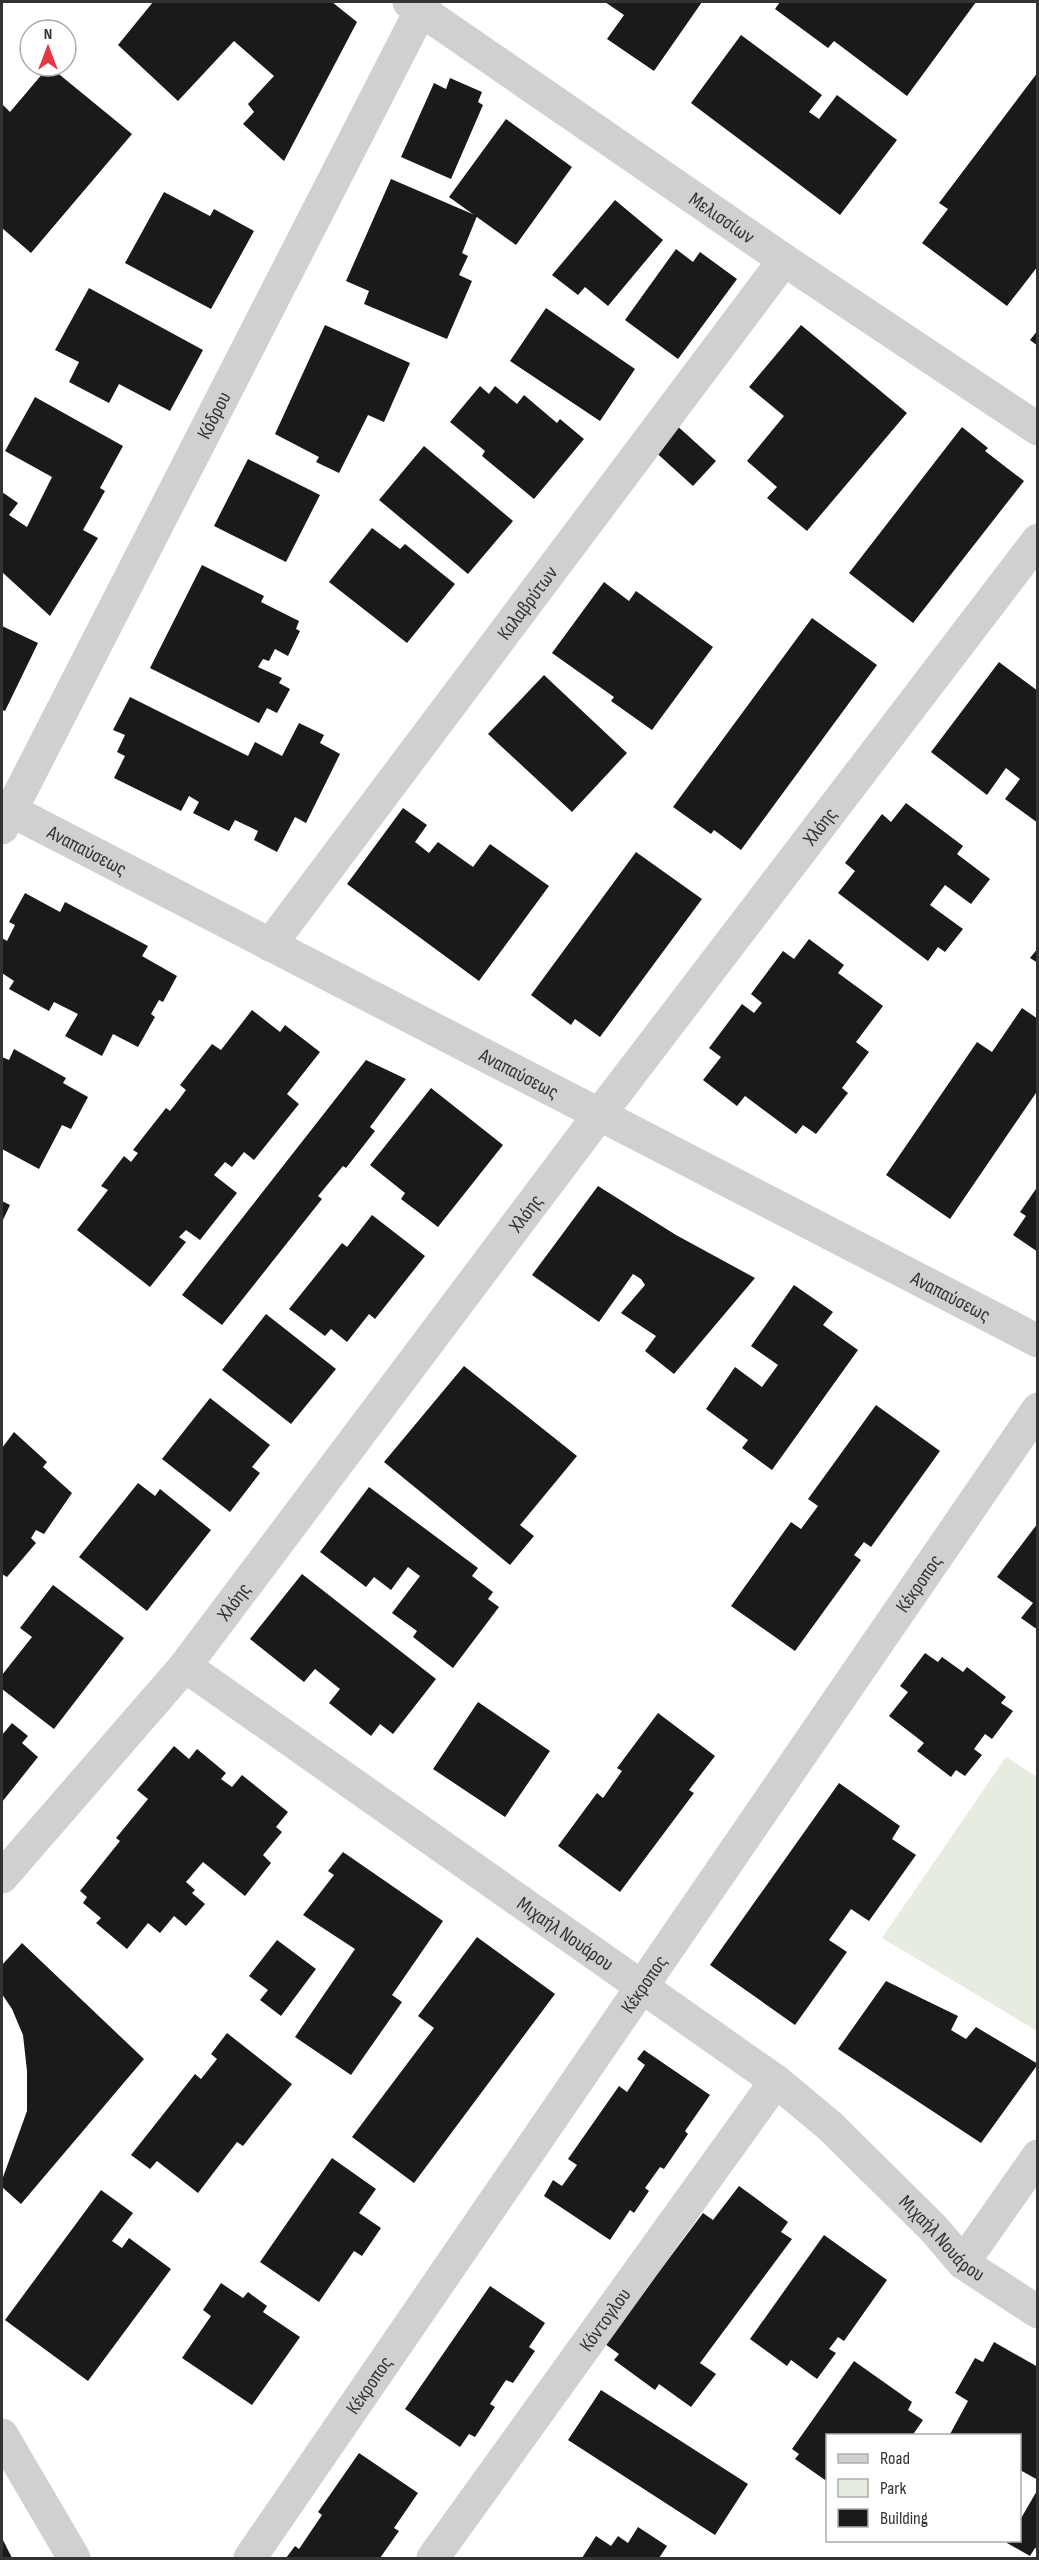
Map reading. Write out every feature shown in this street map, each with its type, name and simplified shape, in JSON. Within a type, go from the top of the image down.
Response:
[{"type":"street","name":"Μελισσίων","points":[[418,4],[784,260],[1038,429]]},
{"type":"street","name":"Κόδρου","points":[[4,815],[418,4]]},
{"type":"street","name":"Καλαβρύτων","points":[[270,945],[784,260]]},
{"type":"street","name":"Χλόης","points":[[2,1877],[185,1666],[599,1115],[1038,540]]},
{"type":"street","name":"Αναπαύσεως","points":[[4,815],[270,945],[1038,1341]]},
{"type":"street","name":"Κέκροπος","points":[[250,2559],[1038,1409]]},
{"type":"street","name":"Μιχαήλ Νουάρου","points":[[185,1666],[776,2081],[830,2126],[934,2229],[963,2263],[1038,2312]]},
{"type":"street","name":"Κόντογλου","points":[[433,2559],[776,2081]]},
{"type":"street","points":[[963,2263],[1038,2156]]},
{"type":"street","points":[[2,2435],[74,2559]]},
{"type":"green space","points":[[1006,1757],[1037,1777],[1037,2031],[882,1938]]},
{"type":"building","points":[[153,2],[332,2],[357,22],[284,161],[243,124],[254,112],[248,104],[274,76],[234,41],[178,101],[118,45]]},
{"type":"building","points":[[605,2],[702,2],[654,71],[607,39],[624,15]]},
{"type":"building","points":[[780,2],[976,2],[907,96],[834,41],[828,48],[775,9]]},
{"type":"building","points":[[741,35],[822,95],[809,112],[819,119],[837,95],[897,140],[840,215],[691,103]]},
{"type":"building","points":[[1038,72],[1038,266],[1007,306],[922,243],[948,209],[939,203]]},
{"type":"building","points":[[39,78],[64,78],[132,134],[31,253],[2,228],[2,104],[10,112]]},
{"type":"building","points":[[450,78],[482,92],[478,102],[483,105],[451,179],[401,157],[434,83],[446,89]]},
{"type":"building","points":[[506,119],[572,167],[516,245],[449,197]]},
{"type":"building","points":[[391,179],[477,216],[462,253],[468,256],[459,275],[472,281],[447,339],[364,304],[369,291],[346,281]]},
{"type":"building","points":[[164,192],[210,216],[214,209],[254,231],[211,309],[125,263]]},
{"type":"building","points":[[615,200],[663,240],[608,306],[585,287],[578,295],[552,275]]},
{"type":"building","points":[[676,249],[693,262],[700,252],[737,279],[678,359],[625,320]]},
{"type":"building","points":[[89,288],[203,350],[170,411],[119,384],[109,403],[69,382],[79,362],[55,350]]},
{"type":"building","points":[[546,308],[635,369],[600,421],[510,361]]},
{"type":"building","points":[[325,325],[410,363],[384,422],[368,415],[339,473],[316,462],[319,457],[275,434]]},
{"type":"building","points":[[801,325],[907,413],[807,531],[767,498],[777,487],[747,461],[784,416],[749,387]]},
{"type":"building","points":[[1038,330],[1038,346],[1030,340]]},
{"type":"building","points":[[480,386],[489,394],[495,386],[517,404],[524,395],[557,423],[560,419],[584,439],[534,499],[482,456],[485,451],[450,422]]},
{"type":"building","points":[[35,397],[123,446],[100,488],[105,491],[83,530],[98,538],[50,616],[2,572],[2,492],[18,503],[9,515],[27,527],[52,477],[5,451]]},
{"type":"building","points":[[674,423],[716,461],[693,486],[651,448]]},
{"type":"building","points":[[962,427],[988,448],[985,451],[1024,481],[913,623],[849,573]]},
{"type":"building","points":[[424,446],[513,521],[468,574],[379,500]]},
{"type":"building","points":[[248,459],[320,495],[286,562],[214,526]]},
{"type":"building","points":[[372,528],[400,549],[405,544],[455,584],[407,643],[329,582]]},
{"type":"building","points":[[202,565],[264,596],[261,602],[299,621],[296,629],[300,631],[288,656],[275,649],[269,661],[263,659],[258,667],[282,678],[279,683],[290,689],[277,713],[267,708],[259,723],[150,668]]},
{"type":"building","points":[[604,582],[629,601],[636,591],[713,647],[652,730],[611,701],[614,697],[552,653]]},
{"type":"building","points":[[812,618],[877,665],[741,850],[714,830],[711,834],[673,807]]},
{"type":"building","points":[[2,626],[38,643],[5,711],[2,710]]},
{"type":"building","points":[[999,662],[1038,691],[1038,823],[1005,799],[1020,779],[1006,768],[987,795],[931,752]]},
{"type":"building","points":[[544,675],[627,753],[572,812],[488,734]]},
{"type":"building","points":[[130,697],[248,756],[255,742],[282,756],[299,723],[324,735],[320,743],[340,754],[306,823],[295,817],[277,852],[254,840],[258,831],[235,820],[229,831],[193,813],[199,802],[189,796],[181,811],[114,778],[125,756],[117,752],[125,735],[113,730]]},
{"type":"building","points":[[906,803],[963,846],[957,854],[990,879],[971,904],[945,885],[930,905],[963,929],[945,952],[938,947],[928,961],[838,893],[855,871],[845,863],[882,814],[891,822]]},
{"type":"building","points":[[403,808],[427,825],[415,842],[429,853],[438,842],[473,867],[490,844],[549,886],[479,981],[347,884]]},
{"type":"building","points":[[636,852],[702,899],[600,1037],[575,1019],[571,1025],[531,995]]},
{"type":"building","points":[[25,893],[60,912],[65,902],[148,946],[142,956],[177,976],[163,1002],[159,1000],[151,1014],[155,1017],[138,1047],[113,1034],[102,1056],[65,1036],[78,1014],[54,1002],[49,1011],[9,989],[14,981],[2,973],[2,938],[7,941],[15,925],[9,922]]},
{"type":"building","points":[[809,939],[844,965],[838,973],[883,1006],[856,1042],[869,1052],[842,1088],[848,1093],[816,1134],[803,1125],[796,1134],[745,1096],[737,1106],[703,1080],[721,1057],[709,1048],[742,1004],[754,1013],[762,1003],[751,994],[783,951],[794,959]]},
{"type":"building","points":[[1038,948],[1038,963],[1030,958]]},
{"type":"building","points":[[1022,1008],[1038,1019],[1038,1090],[950,1219],[886,1175],[977,1042],[992,1052]]},
{"type":"building","points":[[252,1010],[280,1032],[285,1025],[320,1052],[287,1094],[299,1104],[254,1160],[244,1152],[232,1167],[225,1162],[214,1175],[237,1193],[200,1240],[186,1230],[179,1237],[186,1242],[150,1287],[77,1230],[108,1190],[101,1186],[124,1156],[131,1162],[138,1153],[133,1150],[166,1108],[170,1111],[186,1090],[180,1085],[212,1044],[221,1050]]},
{"type":"building","points":[[14,1049],[66,1078],[63,1083],[88,1097],[71,1129],[62,1125],[39,1169],[2,1149],[2,1057],[9,1060]]},
{"type":"building","points":[[366,1060],[406,1079],[370,1127],[375,1131],[346,1168],[343,1166],[318,1196],[322,1199],[222,1325],[182,1295]]},
{"type":"building","points":[[431,1088],[503,1145],[438,1227],[401,1199],[405,1193],[370,1165]]},
{"type":"building","points":[[598,1186],[676,1235],[755,1278],[674,1374],[645,1351],[656,1336],[621,1313],[645,1285],[641,1279],[633,1274],[599,1322],[532,1275]]},
{"type":"building","points":[[1038,1186],[1038,1252],[1013,1235],[1026,1216],[1020,1212]]},
{"type":"building","points":[[2,1201],[10,1205],[2,1222]]},
{"type":"building","points":[[372,1215],[425,1256],[375,1319],[369,1314],[347,1342],[331,1329],[325,1336],[289,1309],[342,1243],[347,1247]]},
{"type":"building","points":[[794,1285],[833,1312],[823,1325],[858,1350],[772,1470],[742,1448],[748,1440],[706,1409],[735,1367],[762,1387],[778,1365],[751,1346]]},
{"type":"building","points":[[266,1314],[336,1369],[291,1424],[222,1370]]},
{"type":"building","points":[[464,1366],[577,1456],[520,1525],[534,1536],[510,1565],[384,1462]]},
{"type":"building","points":[[210,1398],[270,1445],[252,1467],[260,1473],[230,1512],[162,1459]]},
{"type":"building","points":[[876,1405],[940,1451],[871,1547],[864,1542],[854,1555],[861,1560],[795,1651],[731,1606],[791,1522],[801,1529],[818,1506],[808,1499]]},
{"type":"building","points":[[14,1432],[47,1462],[43,1467],[72,1493],[44,1534],[36,1530],[31,1538],[36,1543],[7,1577],[2,1574],[2,1448]]},
{"type":"building","points":[[138,1483],[155,1496],[160,1489],[211,1530],[147,1611],[79,1557]]},
{"type":"building","points":[[369,1487],[478,1568],[472,1576],[493,1592],[488,1599],[499,1607],[453,1668],[413,1637],[417,1631],[392,1613],[420,1576],[408,1567],[391,1590],[374,1577],[366,1587],[320,1552]]},
{"type":"building","points":[[1038,1523],[1038,1630],[1021,1618],[1033,1603],[997,1577]]},
{"type":"building","points":[[302,1574],[436,1679],[393,1734],[380,1724],[371,1736],[329,1703],[340,1689],[315,1669],[304,1682],[250,1639]]},
{"type":"building","points":[[53,1585],[124,1638],[54,1729],[2,1689],[2,1675],[32,1637],[20,1628]]},
{"type":"building","points":[[925,1653],[938,1662],[942,1657],[963,1672],[967,1667],[1006,1697],[1001,1703],[1013,1711],[992,1739],[985,1734],[974,1749],[982,1755],[965,1776],[956,1770],[951,1777],[917,1751],[924,1743],[889,1716],[908,1692],[900,1686]]},
{"type":"building","points":[[478,1702],[550,1751],[505,1817],[433,1769]]},
{"type":"building","points":[[658,1713],[715,1756],[689,1790],[694,1793],[620,1892],[558,1846],[597,1793],[603,1798],[622,1771],[617,1768]]},
{"type":"building","points":[[12,1723],[28,1736],[22,1743],[38,1757],[2,1802],[2,1735]]},
{"type":"building","points":[[174,1746],[189,1759],[197,1749],[226,1773],[221,1779],[232,1787],[242,1775],[288,1812],[276,1827],[282,1832],[263,1855],[271,1863],[245,1896],[203,1862],[186,1882],[195,1890],[192,1893],[205,1904],[186,1926],[174,1916],[160,1933],[148,1923],[127,1949],[96,1923],[101,1918],[83,1903],[87,1897],[80,1891],[120,1841],[116,1838],[148,1799],[137,1790]]},
{"type":"building","points":[[839,1783],[900,1826],[892,1839],[916,1855],[869,1921],[851,1909],[829,1940],[847,1952],[795,2025],[710,1965]]},
{"type":"building","points":[[343,1852],[443,1921],[392,1995],[402,2002],[351,2075],[295,2037],[355,1949],[303,1915],[334,1875],[328,1871]]},
{"type":"building","points":[[477,1937],[555,1994],[414,2183],[352,2137],[434,2028],[418,2016]]},
{"type":"building","points":[[277,1940],[316,1969],[281,2016],[260,2000],[268,1990],[249,1976]]},
{"type":"building","points":[[22,1943],[144,2059],[21,2204],[2,2187],[2,2180],[27,2111],[27,2071],[23,2035],[12,2009],[2,1994],[2,1965]]},
{"type":"building","points":[[886,1981],[958,2016],[951,2030],[966,2039],[976,2027],[1038,2064],[981,2143],[838,2049]]},
{"type":"building","points":[[227,2033],[292,2084],[243,2146],[237,2142],[198,2193],[157,2161],[150,2169],[131,2155],[195,2074],[201,2079],[217,2059],[211,2054]]},
{"type":"building","points":[[644,2050],[710,2095],[685,2131],[688,2134],[664,2169],[660,2167],[645,2188],[649,2191],[634,2213],[630,2210],[610,2240],[544,2196],[553,2180],[562,2186],[577,2165],[568,2159],[619,2086],[627,2092],[645,2065],[637,2059]]},
{"type":"building","points":[[332,2158],[376,2189],[359,2213],[381,2228],[362,2256],[354,2251],[319,2302],[260,2262]]},
{"type":"building","points":[[739,2186],[788,2222],[781,2232],[792,2239],[700,2363],[716,2374],[691,2407],[659,2384],[655,2390],[614,2360],[619,2354],[605,2344],[703,2213],[713,2220]]},
{"type":"building","points":[[101,2190],[133,2213],[112,2241],[122,2248],[129,2238],[171,2269],[88,2381],[5,2320]]},
{"type":"building","points":[[824,2235],[887,2280],[844,2341],[838,2337],[829,2349],[836,2353],[817,2379],[791,2360],[787,2366],[750,2339]]},
{"type":"building","points":[[221,2283],[243,2298],[248,2292],[267,2306],[263,2312],[300,2337],[252,2405],[182,2358],[211,2316],[203,2310]]},
{"type":"building","points":[[490,2286],[545,2323],[529,2347],[535,2351],[513,2383],[506,2380],[490,2404],[495,2407],[475,2437],[469,2434],[460,2447],[405,2409]]},
{"type":"building","points":[[994,2342],[1038,2367],[1038,2480],[1021,2471],[1021,2434],[950,2434],[968,2401],[955,2393],[975,2358],[983,2362]]},
{"type":"building","points":[[854,2361],[912,2402],[908,2410],[923,2420],[913,2434],[826,2434],[826,2481],[795,2459],[799,2454],[792,2449]]},
{"type":"building","points":[[601,2390],[748,2484],[715,2535],[568,2440]]},
{"type":"building","points":[[359,2453],[418,2493],[394,2528],[399,2531],[380,2558],[286,2558],[295,2546],[299,2549],[322,2515],[318,2512]]},
{"type":"building","points":[[1038,2489],[1038,2549],[1035,2548],[1030,2556],[1007,2543],[1021,2542],[1021,2518]]},
{"type":"building","points":[[638,2527],[667,2546],[659,2558],[582,2558],[596,2536],[611,2546],[618,2536],[628,2543]]},
{"type":"building","points":[[2,2538],[12,2558],[2,2558]]}]
